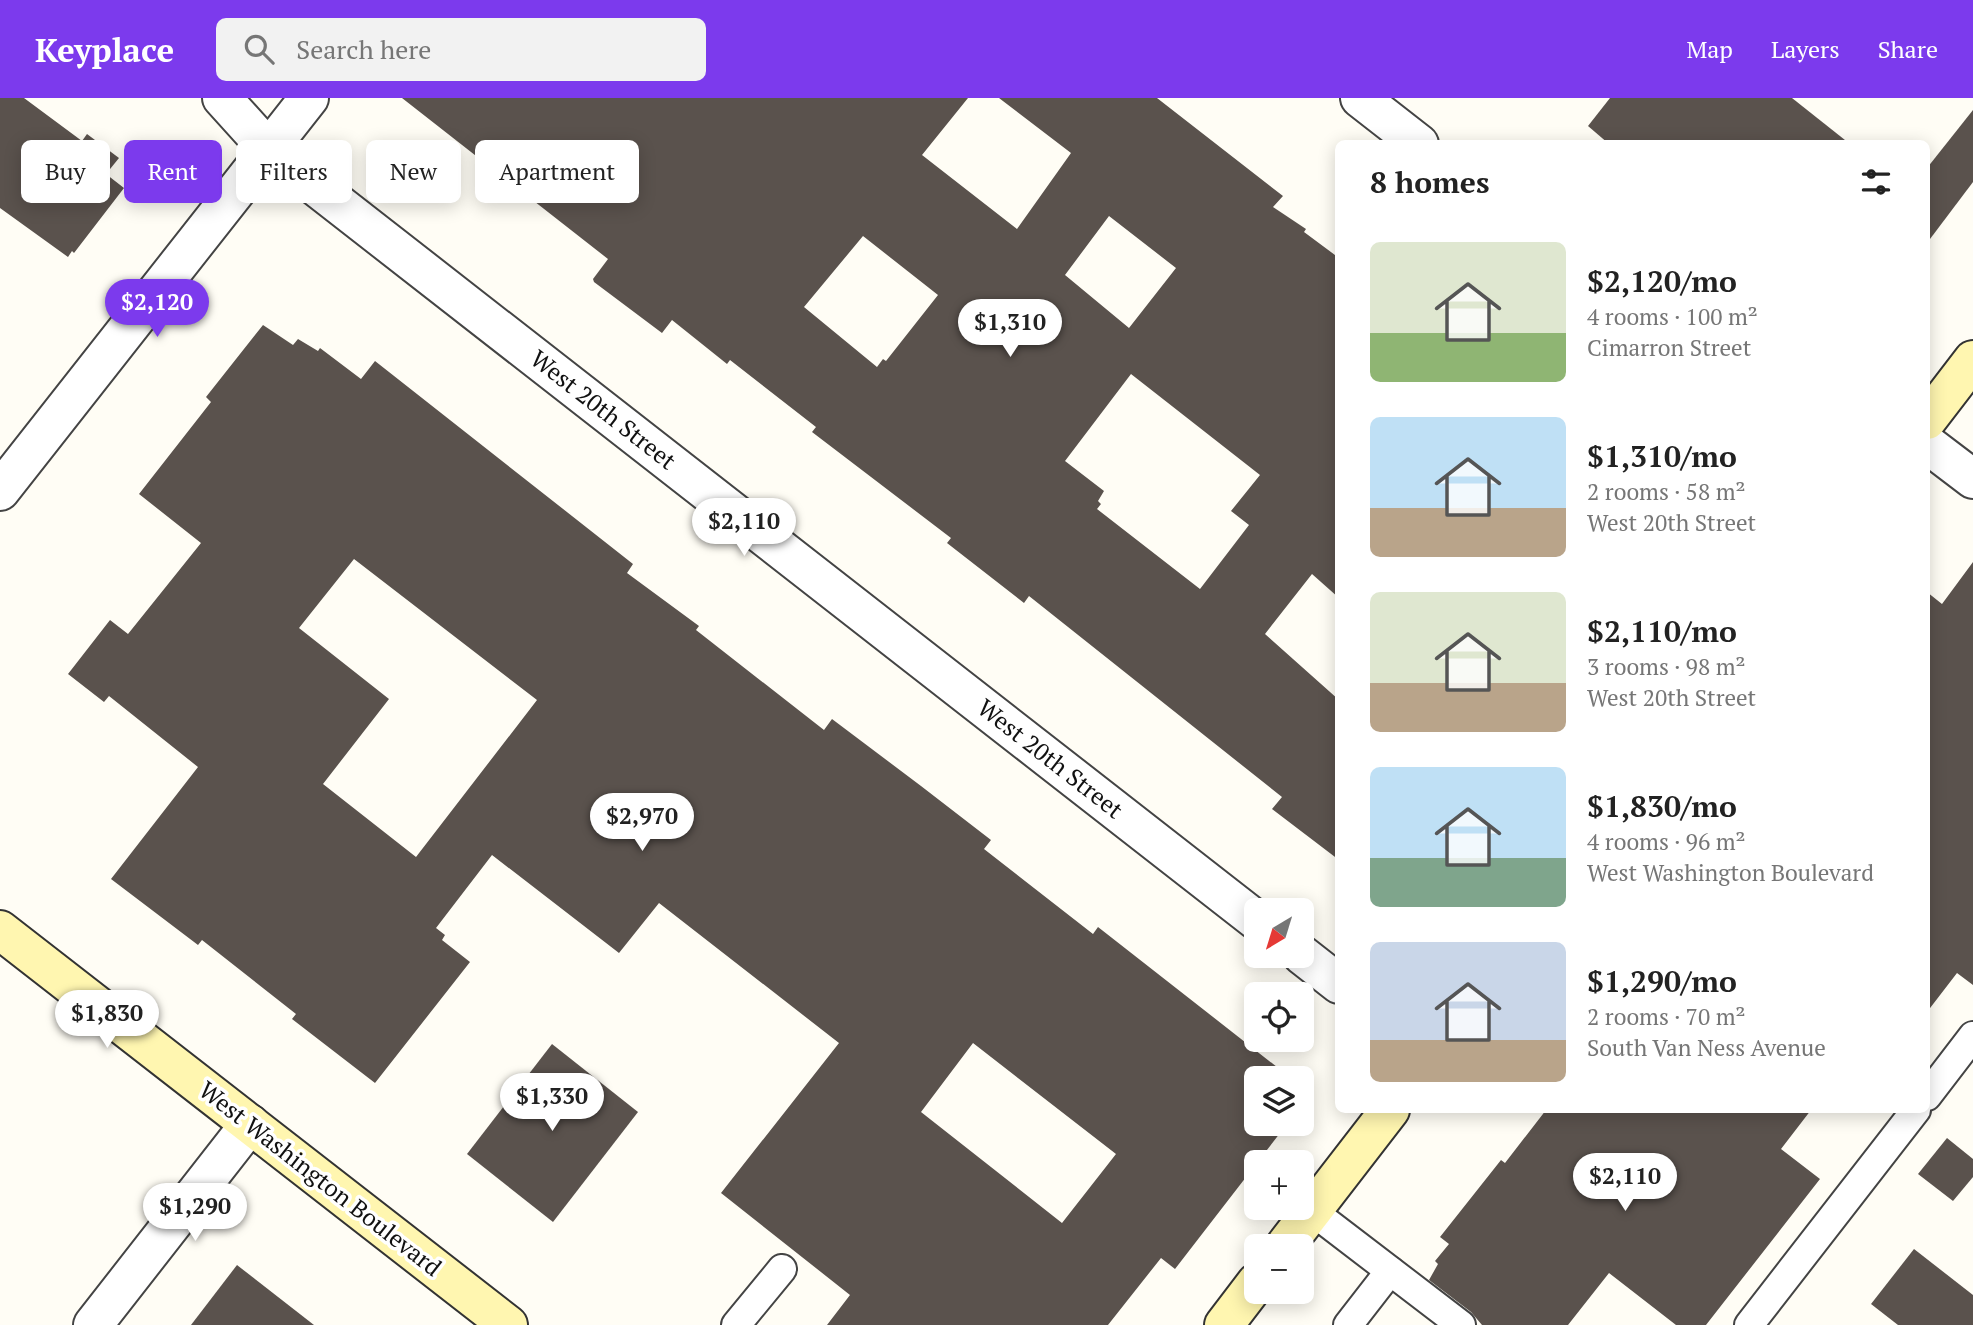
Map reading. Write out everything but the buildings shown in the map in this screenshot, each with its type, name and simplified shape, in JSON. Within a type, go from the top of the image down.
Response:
[{"type":"main road","points":[[1930,416],[1973,360]]},
{"type":"main road","name":"West Washington Boulevard","points":[[0,930],[508,1325]]},
{"type":"main road","points":[[1314,1208],[1368,1125],[1386,1113]]},
{"type":"main road","points":[[1294,1234],[1305,1220]]},
{"type":"main road","points":[[1224,1325],[1244,1299]]},
{"type":"street","name":"West 20th Street","points":[[222,98],[260,140]]},
{"type":"street","points":[[277,140],[309,98]]},
{"type":"street","points":[[1360,98],[1414,140]]},
{"type":"street","points":[[0,491],[236,192]]},
{"type":"street","name":"West 20th Street","points":[[337,203],[1244,911]]},
{"type":"street","points":[[1930,446],[1973,479]]},
{"type":"street","points":[[1314,964],[1335,981]]},
{"type":"street","points":[[93,1325],[250,1124]]},
{"type":"lane","points":[[1930,1092],[1973,1036]]},
{"type":"lane","points":[[1749,1325],[1914,1113]]},
{"type":"lane","points":[[1314,1213],[1461,1325]]},
{"type":"lane","points":[[736,1325],[782,1269]]},
{"type":"lane","points":[[1348,1325],[1390,1271]]}]
